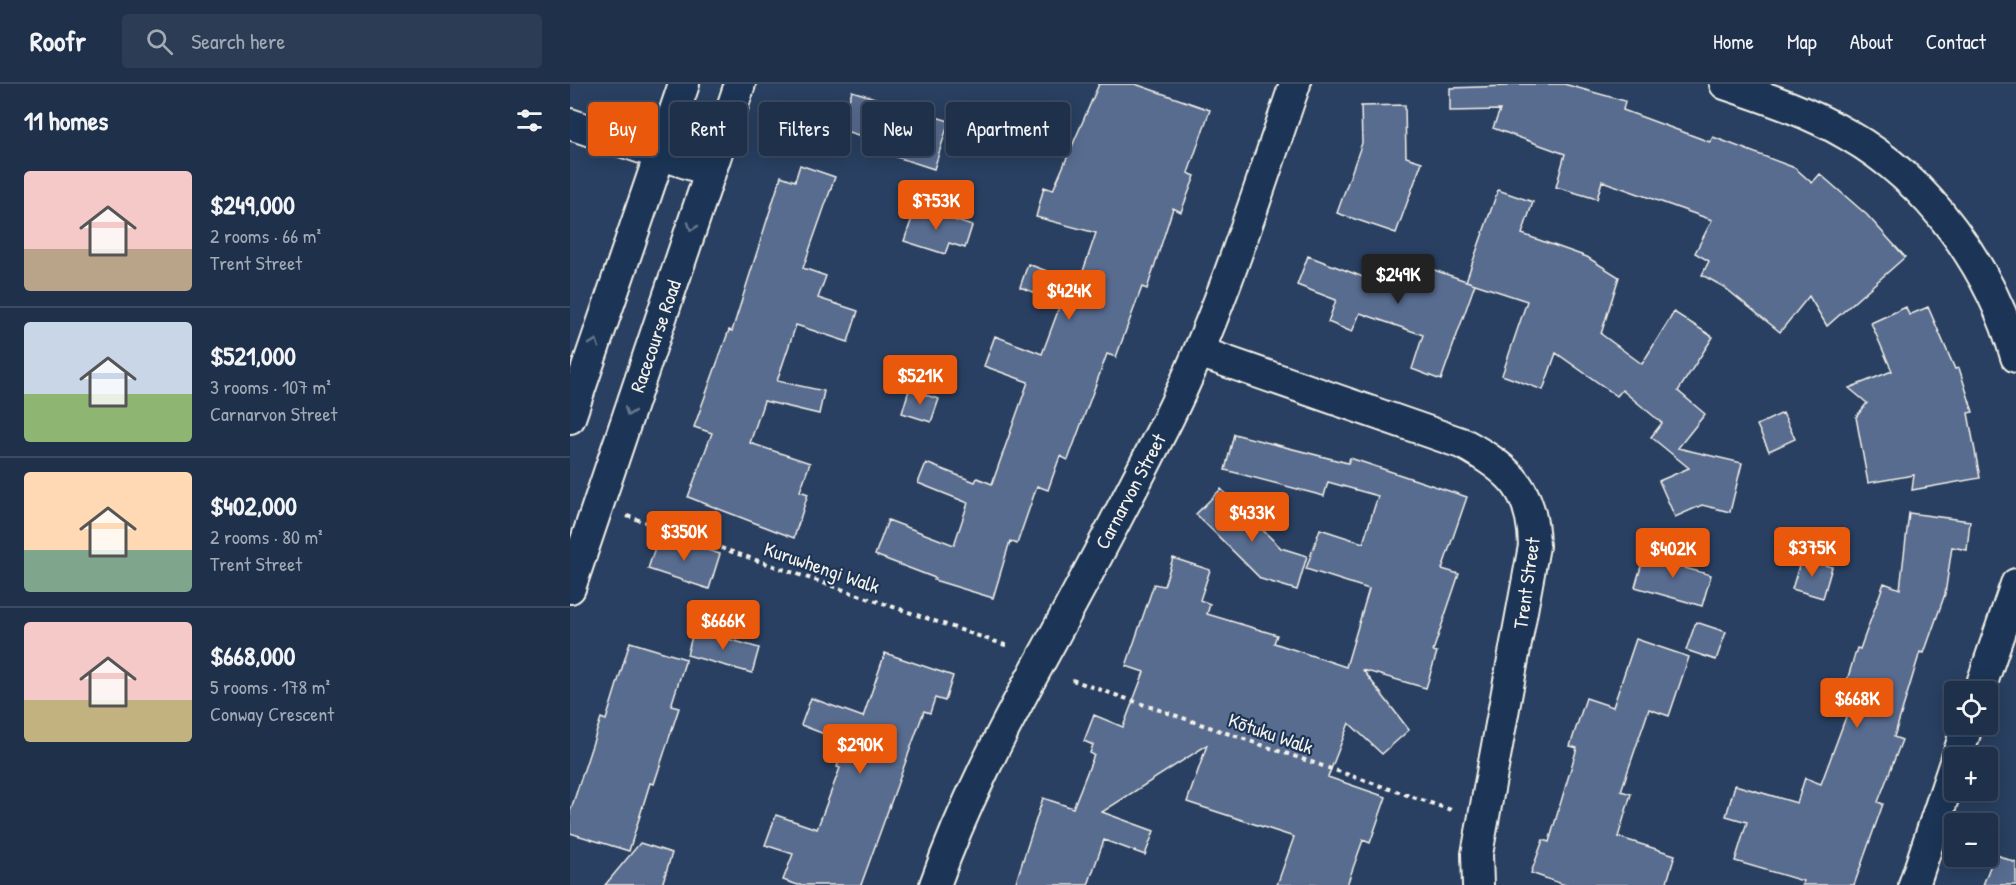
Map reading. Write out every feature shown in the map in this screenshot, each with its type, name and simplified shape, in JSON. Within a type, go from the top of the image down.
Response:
[{"type":"street","points":[[570,418],[684,84]]},
{"type":"street","name":"Racecourse Road","points":[[570,588],[740,84]]},
{"type":"street","name":"Carnarvon Street","points":[[935,885],[966,807],[988,760],[1134,486],[1199,352],[1224,293],[1295,84]]},
{"type":"street","points":[[1725,84],[1798,110],[1849,135],[1871,150],[1922,195],[1965,248],[1985,280],[2002,316],[2016,357]]},
{"type":"street","points":[[570,124],[710,171]]},
{"type":"street","name":"Trent Street","points":[[1199,352],[1464,444],[1496,461],[1515,481],[1527,503],[1534,526],[1534,546],[1477,854],[1478,885]]},
{"type":"street","points":[[1983,681],[2016,584]]},
{"type":"street","points":[[1914,885],[1944,795]]},
{"type":"path","name":"Kuruwhengi Walk","points":[[627,516],[1008,646]]},
{"type":"path","name":"Kōtuku Walk","points":[[1072,680],[1460,813]]},
{"type":"building","points":[[1099,84],[1135,84],[1210,110],[1188,173],[1195,176],[1181,212],[1173,208],[1147,289],[1142,287],[1116,357],[1107,354],[1068,460],[1060,456],[1048,490],[1037,486],[1017,544],[1010,541],[993,598],[934,580],[935,578],[875,555],[888,520],[954,545],[968,503],[918,483],[926,463],[975,482],[977,478],[992,484],[1028,382],[984,366],[995,336],[1042,354],[1061,303],[1020,287],[1028,264],[1079,283],[1096,233],[1036,217],[1044,187],[1053,190],[1068,156],[1070,156],[1070,151]]},
{"type":"building","points":[[1509,84],[1564,84],[1625,101],[1623,110],[1710,142],[1713,137],[1795,168],[1812,183],[1820,174],[1867,215],[1905,257],[1827,326],[1809,296],[1780,332],[1724,287],[1702,275],[1709,261],[1695,253],[1712,220],[1602,181],[1597,199],[1556,187],[1565,154],[1493,128],[1500,110],[1450,111],[1450,88],[1508,86]]},
{"type":"building","points":[[852,91],[888,102],[862,102],[862,136],[850,132],[848,102]]},
{"type":"building","points":[[1405,105],[1406,157],[1422,162],[1396,233],[1337,213],[1362,143],[1361,106]]},
{"type":"building","points":[[934,116],[946,120],[946,131],[934,169],[894,156],[934,156]]},
{"type":"building","points":[[800,165],[835,177],[803,268],[826,276],[818,298],[858,311],[848,342],[796,325],[777,381],[824,391],[819,414],[764,401],[750,443],[810,463],[800,491],[808,494],[794,538],[688,497],[712,433],[694,427],[729,330],[732,331],[781,176],[795,181]]},
{"type":"building","points":[[1498,190],[1533,202],[1522,234],[1587,257],[1619,277],[1601,334],[1642,364],[1674,312],[1713,337],[1678,391],[1705,414],[1678,448],[1742,463],[1730,512],[1702,505],[1675,517],[1659,481],[1689,468],[1651,437],[1662,423],[1622,390],[1617,396],[1556,353],[1543,390],[1502,375],[1527,301],[1466,281]]},
{"type":"building","points":[[916,207],[972,226],[965,248],[949,243],[945,254],[904,241]]},
{"type":"building","points":[[1308,256],[1392,288],[1402,259],[1475,284],[1441,380],[1412,369],[1423,335],[1360,313],[1352,332],[1328,322],[1336,300],[1297,285]]},
{"type":"building","points":[[1906,307],[1909,315],[1928,307],[1955,369],[1959,368],[1973,412],[1968,413],[1980,478],[1912,490],[1914,475],[1868,483],[1856,417],[1867,403],[1849,388],[1892,371],[1871,323]]},
{"type":"building","points":[[909,390],[939,399],[931,422],[902,413]]},
{"type":"building","points":[[1783,413],[1795,439],[1769,451],[1757,425]]},
{"type":"building","points":[[1234,434],[1348,463],[1350,458],[1467,497],[1442,569],[1459,574],[1433,651],[1437,652],[1426,688],[1363,670],[1409,730],[1382,754],[1349,723],[1328,777],[1386,797],[1370,843],[1363,840],[1347,885],[1277,885],[1294,837],[1187,802],[1207,745],[1102,812],[1154,831],[1145,855],[1104,840],[1088,885],[1015,885],[1043,798],[1073,808],[1094,755],[1090,753],[1093,745],[1084,741],[1094,715],[1123,727],[1144,672],[1126,666],[1154,584],[1164,586],[1173,558],[1210,570],[1200,600],[1210,604],[1207,614],[1277,635],[1274,643],[1346,667],[1369,589],[1306,569],[1320,529],[1363,543],[1378,496],[1328,482],[1324,496],[1225,470]]},
{"type":"building","points":[[1221,489],[1281,548],[1307,556],[1297,590],[1261,579],[1196,514]]},
{"type":"building","points":[[1909,513],[1970,521],[1967,550],[1952,547],[1945,594],[1924,653],[1920,652],[1894,737],[1902,740],[1878,802],[1883,804],[1854,885],[1802,885],[1803,881],[1735,861],[1747,822],[1726,816],[1735,785],[1797,803],[1805,778],[1821,784],[1850,706],[1840,703],[1857,648],[1860,649],[1884,583],[1900,589]]},
{"type":"building","points":[[659,535],[720,554],[709,589],[648,569]]},
{"type":"building","points":[[1663,551],[1688,557],[1685,568],[1711,575],[1702,606],[1635,587],[1644,556],[1661,560]]},
{"type":"building","points":[[1801,559],[1832,567],[1823,598],[1792,589]]},
{"type":"building","points":[[1696,622],[1726,632],[1716,660],[1686,650]]},
{"type":"building","points":[[694,629],[759,648],[752,673],[687,655]]},
{"type":"building","points":[[1636,639],[1689,657],[1669,716],[1649,709],[1621,791],[1631,794],[1618,837],[1675,855],[1666,885],[1565,885],[1531,873],[1543,840],[1549,842],[1577,748],[1570,746],[1586,698],[1613,707]]},
{"type":"building","points":[[630,642],[686,659],[671,706],[679,708],[654,784],[650,783],[629,851],[570,833],[570,812],[601,718],[606,720]]},
{"type":"building","points":[[885,653],[953,676],[945,701],[935,698],[930,713],[924,711],[861,885],[798,885],[783,880],[793,854],[765,845],[776,815],[817,829],[840,768],[837,767],[845,742],[801,725],[811,698],[863,717]]},
{"type":"building","points":[[640,843],[672,853],[662,885],[605,885]]},
{"type":"building","points":[[1998,855],[2016,863],[2016,885],[1983,885],[1990,867],[1998,867]]}]
